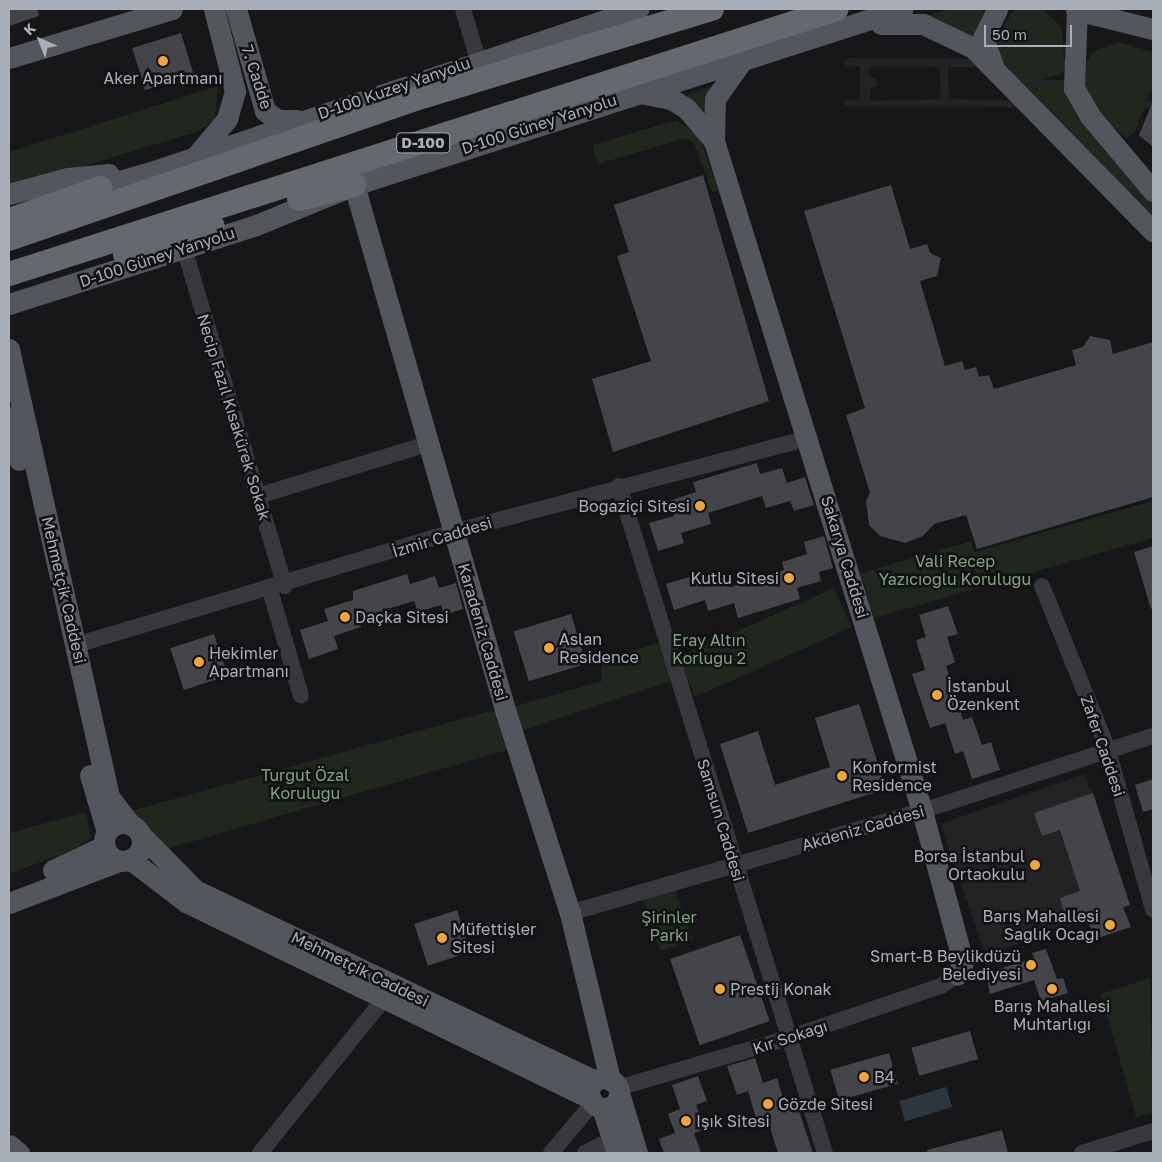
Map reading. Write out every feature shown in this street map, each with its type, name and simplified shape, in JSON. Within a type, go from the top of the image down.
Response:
[{"type":"highway","name":"D-100","points":[[9,238],[425,96],[712,9]]},
{"type":"highway","name":"D-100","points":[[9,274],[834,19]]},
{"type":"highway","points":[[9,289],[354,185]]},
{"type":"highway","points":[[9,220],[101,188]]},
{"type":"main road","points":[[9,58],[172,9]]},
{"type":"main road","name":"7. Cadde","points":[[195,157],[227,119],[235,91],[214,9]]},
{"type":"main road","name":"7. Cadde","points":[[236,9],[265,111],[278,120],[299,120]]},
{"type":"main road","name":"D-100 Kuzey Yanyolu","points":[[151,172],[478,60],[638,9]]},
{"type":"main road","name":"D-100 Güney Yanyolu","points":[[9,304],[304,208],[354,185],[744,58],[834,19],[902,9]]},
{"type":"main road","points":[[996,72],[983,38],[997,9]]},
{"type":"main road","points":[[1153,29],[1076,9],[1074,88],[1090,116],[1153,191]]},
{"type":"main road","points":[[834,19],[899,21],[923,24],[973,48],[1020,101],[1093,168],[1153,231]]},
{"type":"main road","points":[[714,141],[715,99],[744,58]]},
{"type":"main road","points":[[638,93],[671,99],[686,108],[714,141]]},
{"type":"main road","name":"Sakarya Caddesi","points":[[714,141],[810,438],[922,811],[963,962],[957,975]]},
{"type":"main road","points":[[1093,168],[1108,173],[1153,217]]},
{"type":"main road","points":[[9,208],[101,188],[151,172]]},
{"type":"main road","points":[[9,194],[68,178],[151,172]]},
{"type":"main road","name":"Karadeniz Caddesi","points":[[354,185],[430,443],[453,532],[570,913],[604,1093],[618,1153]]},
{"type":"main road","points":[[9,310],[47,292]]},
{"type":"main road","name":"Mehmetçik Caddesi","points":[[9,349],[71,647],[96,803],[115,850],[186,902],[384,999],[604,1093]]},
{"type":"main road","name":"Mehmetçik Caddesi","points":[[9,417],[109,797],[136,830],[195,890],[604,1093]]},
{"type":"main road","points":[[9,887],[115,850],[140,850],[136,830],[120,824],[115,850]]},
{"type":"main road","points":[[9,903],[115,850]]},
{"type":"main road","name":"Karadeniz Caddesi","points":[[604,1093],[637,1153]]},
{"type":"main road","points":[[9,1145],[19,1153]]},
{"type":"street","points":[[463,9],[478,60]]},
{"type":"street","name":"Necip Fazıl Kısakürek Sokak","points":[[184,248],[258,496],[302,696]]},
{"type":"street","name":"İzmir Caddesi","points":[[71,647],[278,588],[453,532],[619,486],[810,438]]},
{"type":"street","points":[[258,496],[430,443]]},
{"type":"street","name":"Samsun Caddesi","points":[[619,486],[825,1153]]},
{"type":"street","name":"Zafer Caddesi","points":[[1042,586],[1107,747],[1153,910]]},
{"type":"street","name":"Akdeniz Caddesi","points":[[570,913],[922,811],[1107,747],[1153,736]]},
{"type":"street","name":"Kır Sokağı","points":[[604,1093],[788,1038],[941,986],[957,975]]},
{"type":"street","points":[[260,1153],[384,999]]},
{"type":"street","points":[[551,1153],[604,1093]]},
{"type":"street","points":[[1082,1153],[1153,1131]]},
{"type":"street","points":[[585,1153],[601,1145],[604,1153]]},
{"type":"shaded area","points":[[846,58],[1153,60],[1134,100],[1153,101],[1153,108],[845,106],[845,100],[860,100],[860,66],[846,66]],"holes":[[[870,66],[940,67],[941,99],[870,101],[870,87],[877,87],[877,78],[870,78]],[[948,67],[1025,67],[1015,89],[1025,101],[949,99]],[[1036,67],[1124,67],[1035,100],[1035,88],[1063,89],[1065,80],[1035,80]]]},
{"type":"shaded area","name":"Borsa İstanbul Ortaokulu","points":[[1085,774],[1130,905],[986,955],[940,824]]},
{"type":"shaded area","points":[[946,1087],[952,1107],[905,1121],[899,1101]]},
{"type":"green space","points":[[950,9],[985,9],[974,38],[923,17]]},
{"type":"green space","points":[[1042,9],[1062,27],[1065,72],[1022,86],[1001,58],[996,37],[1014,10]]},
{"type":"green space","points":[[1118,42],[1153,52],[1153,86],[1135,132],[1126,138],[1095,110],[1086,95],[1082,69],[1094,51]]},
{"type":"green space","points":[[1065,79],[1153,198],[1153,215],[1026,92]]},
{"type":"green space","points":[[716,85],[706,115],[683,96]]},
{"type":"green space","points":[[218,86],[215,120],[199,131],[9,189],[9,152]]},
{"type":"green space","points":[[676,120],[699,136],[719,190],[712,192],[694,143],[686,138],[598,164],[592,145]]},
{"type":"green space","name":"Vali Recep Yazıcıoğlu Koruluğu","points":[[1153,501],[1153,538],[874,618],[861,573],[971,541],[974,552]]},
{"type":"green space","name":"Eray Altın Korluğu 2","points":[[834,588],[851,627],[695,697],[678,658]]},
{"type":"green space","points":[[661,642],[671,681],[522,731],[512,707],[602,681],[601,661]]},
{"type":"green space","name":"Turgut Özal Koruluğu","points":[[501,708],[514,748],[166,849],[131,811]]},
{"type":"green space","points":[[86,812],[91,838],[73,850],[9,874],[9,833]]},
{"type":"green space","name":"Şirinler Parkı","points":[[675,889],[693,940],[660,951],[643,900]]},
{"type":"green space","points":[[1150,978],[1153,1113],[1136,1117],[1101,994]]},
{"type":"building","points":[[9,9],[37,9],[39,16],[9,26]]},
{"type":"building","name":"Aker Apartmanı","points":[[181,33],[194,75],[145,90],[132,48]]},
{"type":"building","points":[[1153,101],[1153,147],[1139,135]]},
{"type":"building","points":[[703,175],[769,401],[613,452],[592,379],[651,361],[617,256],[629,252],[614,205]]},
{"type":"building","points":[[891,185],[910,249],[927,244],[930,253],[941,258],[937,276],[920,281],[945,366],[962,361],[965,370],[976,367],[979,377],[989,375],[994,389],[1076,365],[1072,350],[1083,347],[1090,336],[1110,340],[1113,354],[1153,342],[1153,497],[977,549],[966,515],[934,524],[923,536],[905,543],[880,536],[869,525],[866,501],[870,493],[846,415],[865,408],[804,211]]},
{"type":"building","name":"Boğaziçi Sitesi","points":[[757,463],[760,474],[782,468],[787,483],[805,477],[814,505],[794,511],[790,501],[766,508],[762,496],[708,513],[711,524],[681,533],[684,543],[658,551],[649,523],[674,516],[669,501],[696,492],[693,482]]},
{"type":"building","name":"Kutlu Sitesi","points":[[824,536],[833,568],[819,572],[821,581],[797,588],[800,599],[738,618],[734,603],[708,611],[705,600],[674,610],[666,584],[696,575],[698,584],[727,576],[730,587],[784,570],[782,562],[807,554],[804,542]]},
{"type":"building","points":[[1153,546],[1153,608],[1151,609],[1134,552]]},
{"type":"building","name":"Daçka Sitesi","points":[[407,574],[410,584],[435,576],[439,588],[456,583],[463,609],[444,615],[441,605],[418,612],[414,601],[358,618],[361,627],[334,636],[338,649],[309,659],[300,630],[328,621],[324,609],[353,600],[353,591]]},
{"type":"building","name":"İstanbul Özenkent","points":[[948,606],[958,634],[947,637],[955,662],[946,666],[963,720],[972,717],[982,745],[991,742],[1000,770],[972,779],[963,751],[955,754],[945,723],[930,728],[912,674],[925,670],[916,640],[926,637],[919,615]]},
{"type":"building","name":"Aslan Residence","points":[[571,614],[586,664],[529,681],[514,632]]},
{"type":"building","name":"Hekimler Apartmanı","points":[[214,634],[228,676],[184,690],[170,648]]},
{"type":"building","name":"Konformist Residence","points":[[859,704],[886,789],[748,833],[720,744],[758,731],[775,785],[830,767],[815,718]]},
{"type":"building","points":[[1153,779],[1153,809],[1143,812],[1135,785]]},
{"type":"building","name":"Borsa İstanbul Ortaokulu","points":[[1093,793],[1130,905],[1123,907],[1131,927],[1095,939],[1087,919],[1068,925],[1060,898],[1080,891],[1060,830],[1042,836],[1034,813]]},
{"type":"building","name":"Müfettişler Sitesi","points":[[457,910],[471,952],[428,966],[414,924]]},
{"type":"building","name":"Prestij Konak","points":[[740,935],[770,1021],[700,1045],[670,959]]},
{"type":"building","name":"Smart-B Beylikdüzü Belediyesi","points":[[1046,949],[1057,979],[1063,978],[1068,993],[1041,1001],[1034,980],[990,994],[986,973],[1034,958],[1032,953]]},
{"type":"building","points":[[970,1031],[978,1059],[919,1076],[911,1048]]},
{"type":"building","name":"B4","points":[[889,1053],[898,1084],[839,1101],[830,1070]]},
{"type":"building","name":"Gözde Sitesi","points":[[755,1058],[763,1083],[777,1078],[785,1105],[796,1102],[813,1153],[778,1153],[766,1115],[756,1118],[748,1091],[737,1095],[727,1066]]},
{"type":"building","name":"Işık Sitesi","points":[[698,1076],[707,1101],[696,1105],[705,1129],[694,1133],[701,1153],[664,1153],[659,1139],[675,1133],[668,1114],[680,1109],[672,1085]]},
{"type":"building","points":[[1002,1130],[1008,1153],[927,1153],[927,1150]]},
{"type":"place","name":"Aker Apartmanı","points":[[163,61]]},
{"type":"place","name":"Boğaziçi Sitesi","points":[[700,506]]},
{"type":"place","name":"Kutlu Sitesi","points":[[789,578]]},
{"type":"place","name":"Daçka Sitesi","points":[[345,617]]},
{"type":"place","name":"Aslan Residence","points":[[549,648]]},
{"type":"place","name":"Hekimler Apartmanı","points":[[199,662]]},
{"type":"place","name":"İstanbul Özenkent","points":[[937,695]]},
{"type":"place","name":"Konformist Residence","points":[[842,776]]},
{"type":"place","name":"Borsa İstanbul Ortaokulu","points":[[1035,865]]},
{"type":"place","name":"Barış Mahallesi Sağlık Ocağı","points":[[1110,925]]},
{"type":"place","name":"Müfettişler Sitesi","points":[[442,938]]},
{"type":"place","name":"Smart-B Beylikdüzü Belediyesi","points":[[1031,965]]},
{"type":"place","name":"Prestij Konak","points":[[720,989]]},
{"type":"place","name":"Barış Mahallesi Muhtarlığı","points":[[1052,989]]},
{"type":"place","name":"B4","points":[[864,1077]]},
{"type":"place","name":"Gözde Sitesi","points":[[768,1104]]},
{"type":"place","name":"Işık Sitesi","points":[[686,1121]]}]
